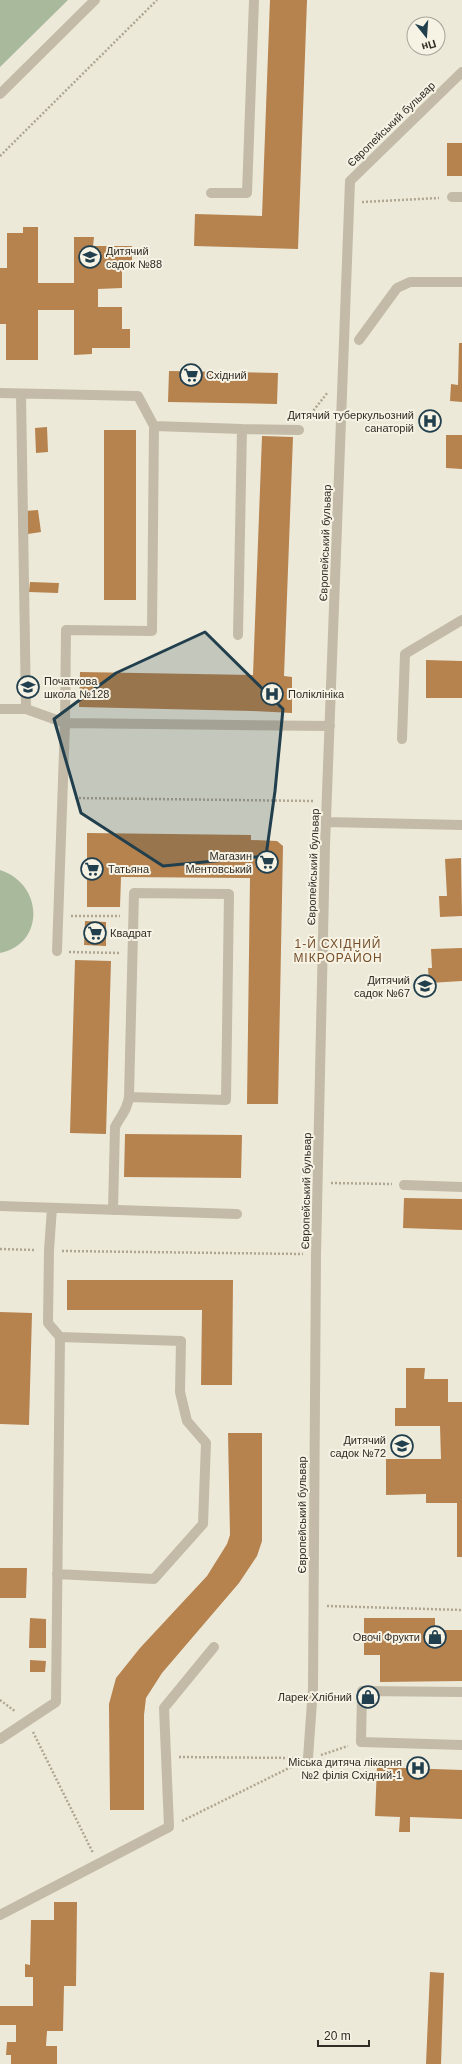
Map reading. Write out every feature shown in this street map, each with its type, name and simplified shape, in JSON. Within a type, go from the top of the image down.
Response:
[{"type":"street","points":[[0,94],[95,0]]},
{"type":"street","points":[[211,193],[247,193],[254,0]]},
{"type":"street","name":"Європейський бульвар","points":[[308,1758],[313,1688],[316,1254],[326,822],[350,181],[462,72]]},
{"type":"street","points":[[359,340],[397,288],[410,282],[462,282]]},
{"type":"street","points":[[0,393],[138,396],[154,426],[152,631],[66,630],[66,723],[57,951]]},
{"type":"street","points":[[21,394],[26,709]]},
{"type":"street","points":[[154,426],[299,430]]},
{"type":"street","points":[[238,635],[242,429]]},
{"type":"street","points":[[402,739],[405,654],[462,620]]},
{"type":"street","points":[[0,709],[26,709],[66,723],[330,726]]},
{"type":"street","points":[[326,822],[462,825]]},
{"type":"street","points":[[114,1210],[115,1127],[120,1117],[128,1109],[129,1097],[134,893],[229,894],[226,1100],[129,1097]]},
{"type":"street","points":[[404,1184],[462,1187]]},
{"type":"street","points":[[0,1206],[237,1214]]},
{"type":"street","points":[[0,1739],[56,1702],[60,1337],[48,1323],[49,1250],[52,1208]]},
{"type":"street","points":[[57,1574],[154,1578],[203,1524],[206,1443],[187,1421],[180,1392],[181,1341],[60,1337]]},
{"type":"street","points":[[0,1915],[98,1862],[169,1827],[164,1708],[214,1648]]},
{"type":"street","points":[[462,1692],[362,1692],[361,1742],[462,1745]]},
{"type":"path","points":[[0,156],[157,0]]},
{"type":"path","points":[[350,203],[457,197]]},
{"type":"path","points":[[63,797],[327,802]]},
{"type":"path","points":[[59,916],[133,916]]},
{"type":"path","points":[[57,951],[133,954]]},
{"type":"path","points":[[318,1183],[404,1184]]},
{"type":"path","points":[[0,1249],[316,1254]]},
{"type":"path","points":[[313,1606],[462,1610]]},
{"type":"path","points":[[0,1700],[27,1721],[98,1862]]},
{"type":"path","points":[[169,1827],[308,1758],[361,1742]]},
{"type":"path","points":[[165,1757],[308,1758]]},
{"type":"highlighted area","points":[[205,632],[283,709],[275,791],[266,856],[163,866],[81,813],[54,719],[116,673]]},
{"type":"green space","points":[[0,0],[68,0],[0,67]]},
{"type":"green space","points":[[0,870],[14,877],[25,888],[31,900],[33,913],[31,926],[25,938],[15,947],[0,953]]},
{"type":"building","points":[[270,0],[307,0],[298,249],[194,246],[195,214],[262,216]]},
{"type":"building","points":[[447,143],[462,143],[462,176],[447,176]]},
{"type":"building","points":[[23,227],[38,227],[38,283],[74,283],[74,237],[94,237],[93,246],[132,246],[132,264],[122,264],[122,288],[98,289],[98,307],[122,307],[122,329],[130,329],[130,348],[92,348],[92,354],[74,355],[74,310],[38,310],[38,360],[6,360],[6,324],[0,324],[0,268],[7,268],[7,233],[23,233]]},
{"type":"building","points":[[459,343],[462,343],[462,402],[450,401],[451,384],[458,385]]},
{"type":"building","points":[[169,371],[278,373],[277,404],[168,402]]},
{"type":"building","points":[[47,427],[48,452],[36,453],[35,428]]},
{"type":"building","points":[[104,430],[136,430],[136,600],[104,600]]},
{"type":"building","points":[[446,435],[462,435],[462,469],[446,468]]},
{"type":"building","points":[[262,436],[293,437],[284,676],[292,677],[292,713],[79,707],[80,672],[253,675]]},
{"type":"building","points":[[38,510],[41,532],[28,534],[25,511]]},
{"type":"building","points":[[30,582],[59,583],[58,593],[29,592]]},
{"type":"building","points":[[426,660],[462,661],[462,698],[426,698]]},
{"type":"building","points":[[87,833],[251,835],[251,840],[277,841],[283,846],[278,1104],[247,1104],[250,878],[121,877],[120,907],[87,907]]},
{"type":"building","points":[[461,858],[462,916],[440,917],[439,896],[447,896],[445,859]]},
{"type":"building","name":"Квадрат","points":[[85,921],[106,922],[106,946],[84,945]]},
{"type":"building","points":[[462,948],[462,981],[429,983],[428,968],[432,968],[431,949]]},
{"type":"building","points":[[75,960],[111,961],[106,1134],[70,1133]]},
{"type":"building","points":[[125,1134],[242,1135],[241,1178],[124,1177]]},
{"type":"building","points":[[404,1198],[462,1199],[462,1230],[403,1228]]},
{"type":"building","points":[[67,1280],[233,1280],[232,1385],[201,1385],[202,1310],[67,1310]]},
{"type":"building","points":[[0,1312],[32,1313],[29,1425],[0,1424]]},
{"type":"building","points":[[406,1368],[425,1368],[424,1379],[448,1379],[448,1402],[462,1402],[462,1557],[457,1557],[457,1503],[426,1503],[426,1494],[386,1495],[386,1459],[441,1459],[440,1426],[395,1426],[395,1408],[406,1408]]},
{"type":"building","points":[[228,1433],[262,1433],[262,1541],[257,1556],[239,1583],[162,1673],[146,1698],[144,1715],[144,1810],[110,1810],[109,1704],[116,1678],[140,1648],[207,1576],[227,1544],[230,1535]]},
{"type":"building","points":[[0,1568],[27,1568],[26,1598],[0,1598]]},
{"type":"building","points":[[30,1618],[46,1619],[46,1648],[29,1648]]},
{"type":"building","points":[[364,1618],[435,1618],[435,1630],[462,1630],[462,1681],[380,1682],[380,1655],[364,1655]]},
{"type":"building","points":[[30,1660],[46,1661],[45,1672],[30,1672]]},
{"type":"building","points":[[377,1767],[462,1770],[462,1819],[410,1817],[410,1832],[399,1832],[400,1817],[375,1816]]},
{"type":"building","points":[[54,1902],[77,1902],[76,1986],[64,1986],[63,2031],[47,2031],[46,2046],[57,2046],[57,2064],[11,2064],[11,2055],[6,2055],[7,2042],[16,2042],[16,2025],[0,2025],[0,2006],[33,2006],[33,1977],[25,1977],[25,1964],[30,1965],[31,1920],[54,1920]]},
{"type":"building","points":[[430,1972],[444,1973],[441,2064],[426,2064]]},
{"type":"place","name":"Дитячий садок №88","points":[[90,257]]},
{"type":"place","name":"Східний","points":[[191,375]]},
{"type":"place","name":"Дитячий туберкульозний санаторій","points":[[430,421]]},
{"type":"place","name":"Початкова школа №128","points":[[28,687]]},
{"type":"place","name":"Поліклініка","points":[[272,694]]},
{"type":"place","name":"Магазин Ментовський","points":[[267,862]]},
{"type":"place","name":"Татьяна","points":[[92,869]]},
{"type":"place","name":"Квадрат","points":[[95,933]]},
{"type":"place","name":"Дитячий садок №67","points":[[425,986]]},
{"type":"place","name":"Дитячий садок №72","points":[[402,1446]]},
{"type":"place","name":"Овочі Фрукти","points":[[435,1637]]},
{"type":"place","name":"Ларек Хлібний","points":[[368,1697]]},
{"type":"place","name":"Міська дитяча лікарня №2 філія Східний-1","points":[[418,1768]]},
{"type":"district","name":"1-Й СХІДНИЙ МІКРОРАЙОН","points":[[338,951]]}]
